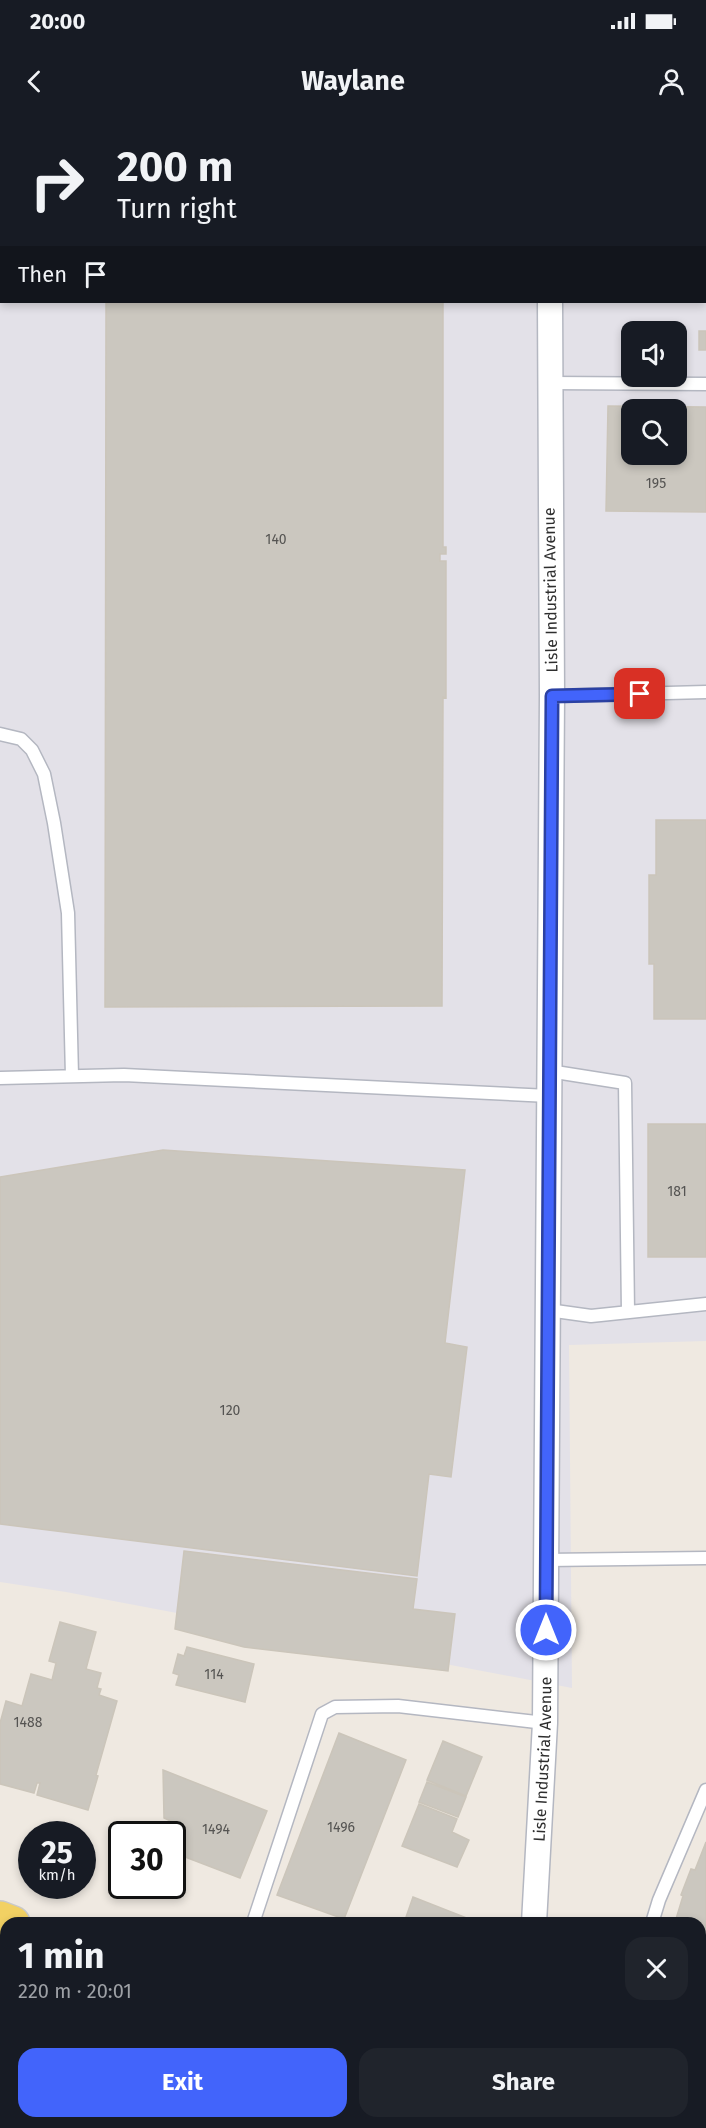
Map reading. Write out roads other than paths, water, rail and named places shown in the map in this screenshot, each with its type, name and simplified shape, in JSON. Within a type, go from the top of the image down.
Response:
[{"type":"street","name":"Lisle Industrial Avenue","points":[[534,1917],[545,1724],[552,696],[550,303]]},
{"type":"lane","points":[[550,383],[706,384]]},
{"type":"lane","points":[[552,696],[706,692]]},
{"type":"lane","points":[[0,734],[21,739],[32,750],[44,774],[68,913],[72,1076]]},
{"type":"lane","points":[[549,1071],[625,1083],[628,1312]]},
{"type":"lane","points":[[0,1078],[124,1075],[549,1096]]},
{"type":"lane","points":[[548,1310],[591,1316],[706,1304]]},
{"type":"lane","points":[[546,1560],[706,1558]]},
{"type":"lane","points":[[255,1917],[322,1714],[335,1707],[398,1706],[545,1724]]},
{"type":"lane","points":[[654,1917],[706,1790]]}]
